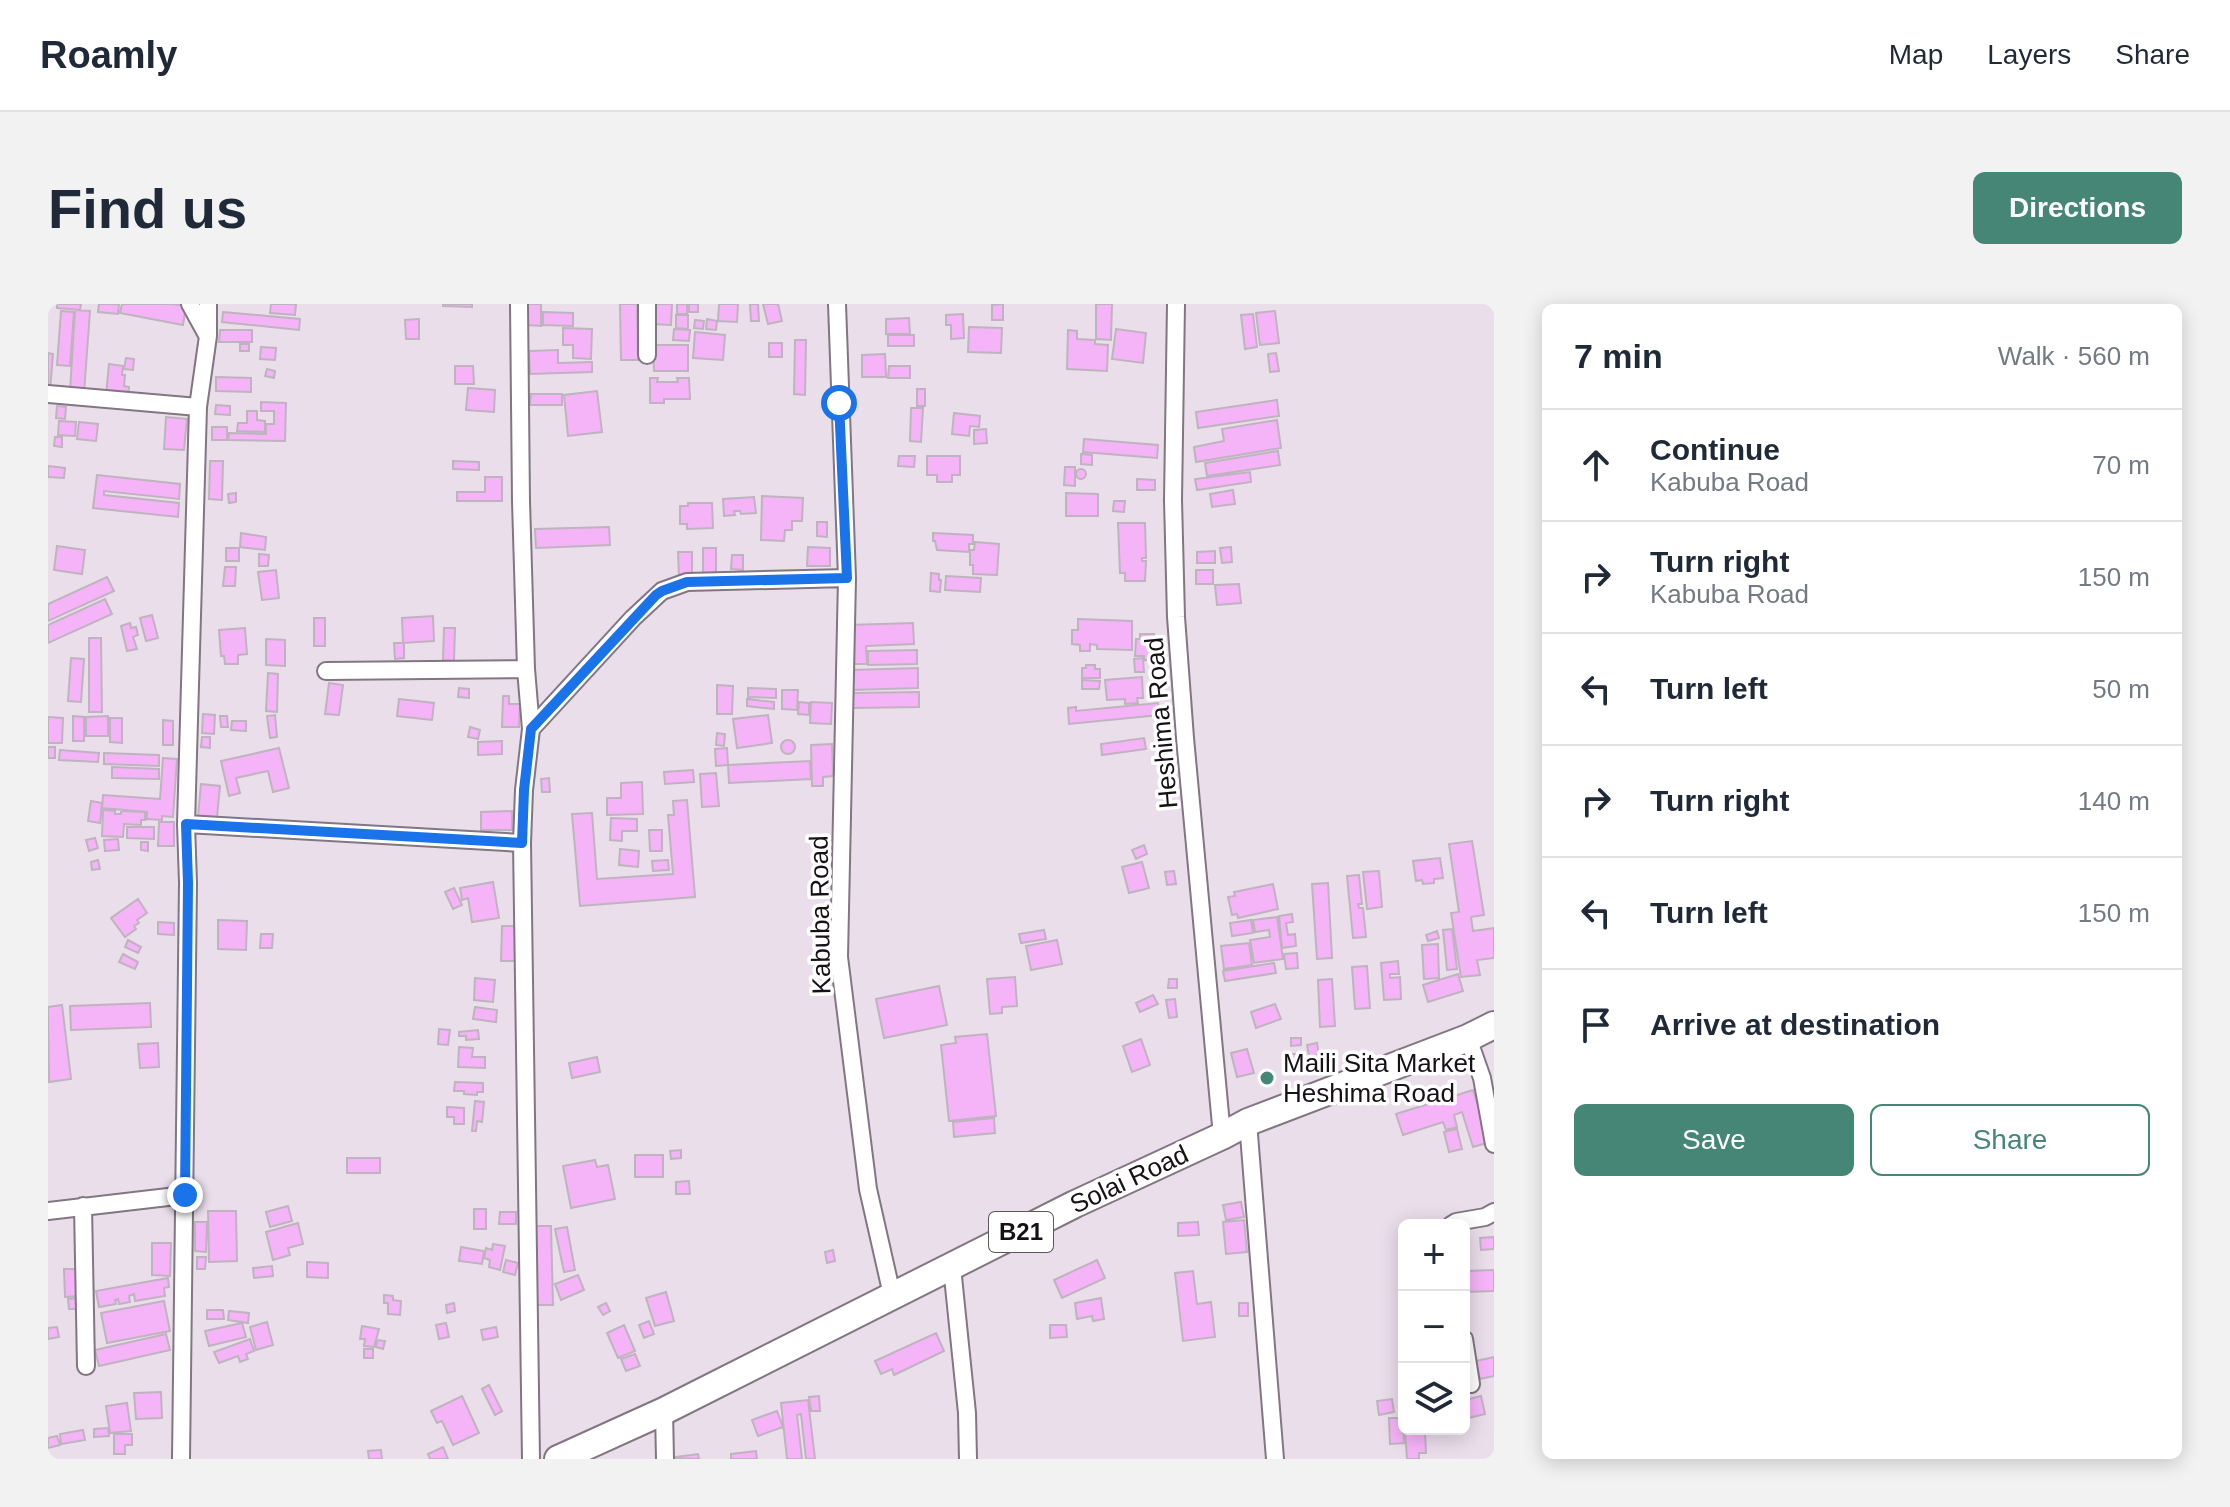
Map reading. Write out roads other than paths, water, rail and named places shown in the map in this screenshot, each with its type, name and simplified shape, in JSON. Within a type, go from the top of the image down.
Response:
[{"type":"highway","name":"Solai Road","points":[[558,1459],[664,1411],[1075,1204],[1248,1122],[1468,1038],[1494,1025]]},
{"type":"street","points":[[190,304],[208,336]]},
{"type":"street","points":[[181,1459],[188,883],[186,824],[198,407],[208,336],[208,304]]},
{"type":"street","points":[[519,304],[521,501],[531,729],[522,843],[531,1459]]},
{"type":"street","points":[[647,304],[647,355]]},
{"type":"street","name":"Kabuba Road","points":[[837,304],[847,578],[839,957],[868,1189],[892,1295]]},
{"type":"street","name":"Heshima Road","points":[[1176,304],[1173,500],[1176,617],[1222,1136]]},
{"type":"street","points":[[48,394],[198,407]]},
{"type":"street","points":[[531,729],[633,618],[662,591],[687,582],[847,578]]},
{"type":"street","points":[[326,671],[526,669]]},
{"type":"street","points":[[186,824],[522,843]]},
{"type":"street","points":[[1468,1038],[1482,1078],[1494,1144]]},
{"type":"street","points":[[1248,1122],[1275,1459]]},
{"type":"street","points":[[48,1211],[185,1195]]},
{"type":"street","points":[[83,1206],[86,1366]]},
{"type":"street","points":[[1470,1220],[1494,1212]]},
{"type":"street","points":[[952,1267],[967,1413],[968,1459]]},
{"type":"street","points":[[1468,1363],[1471,1384]]},
{"type":"street","points":[[664,1411],[665,1459]]},
{"type":"place","name":"Maili Sita Market Heshima Road","points":[[1267,1078]]}]
